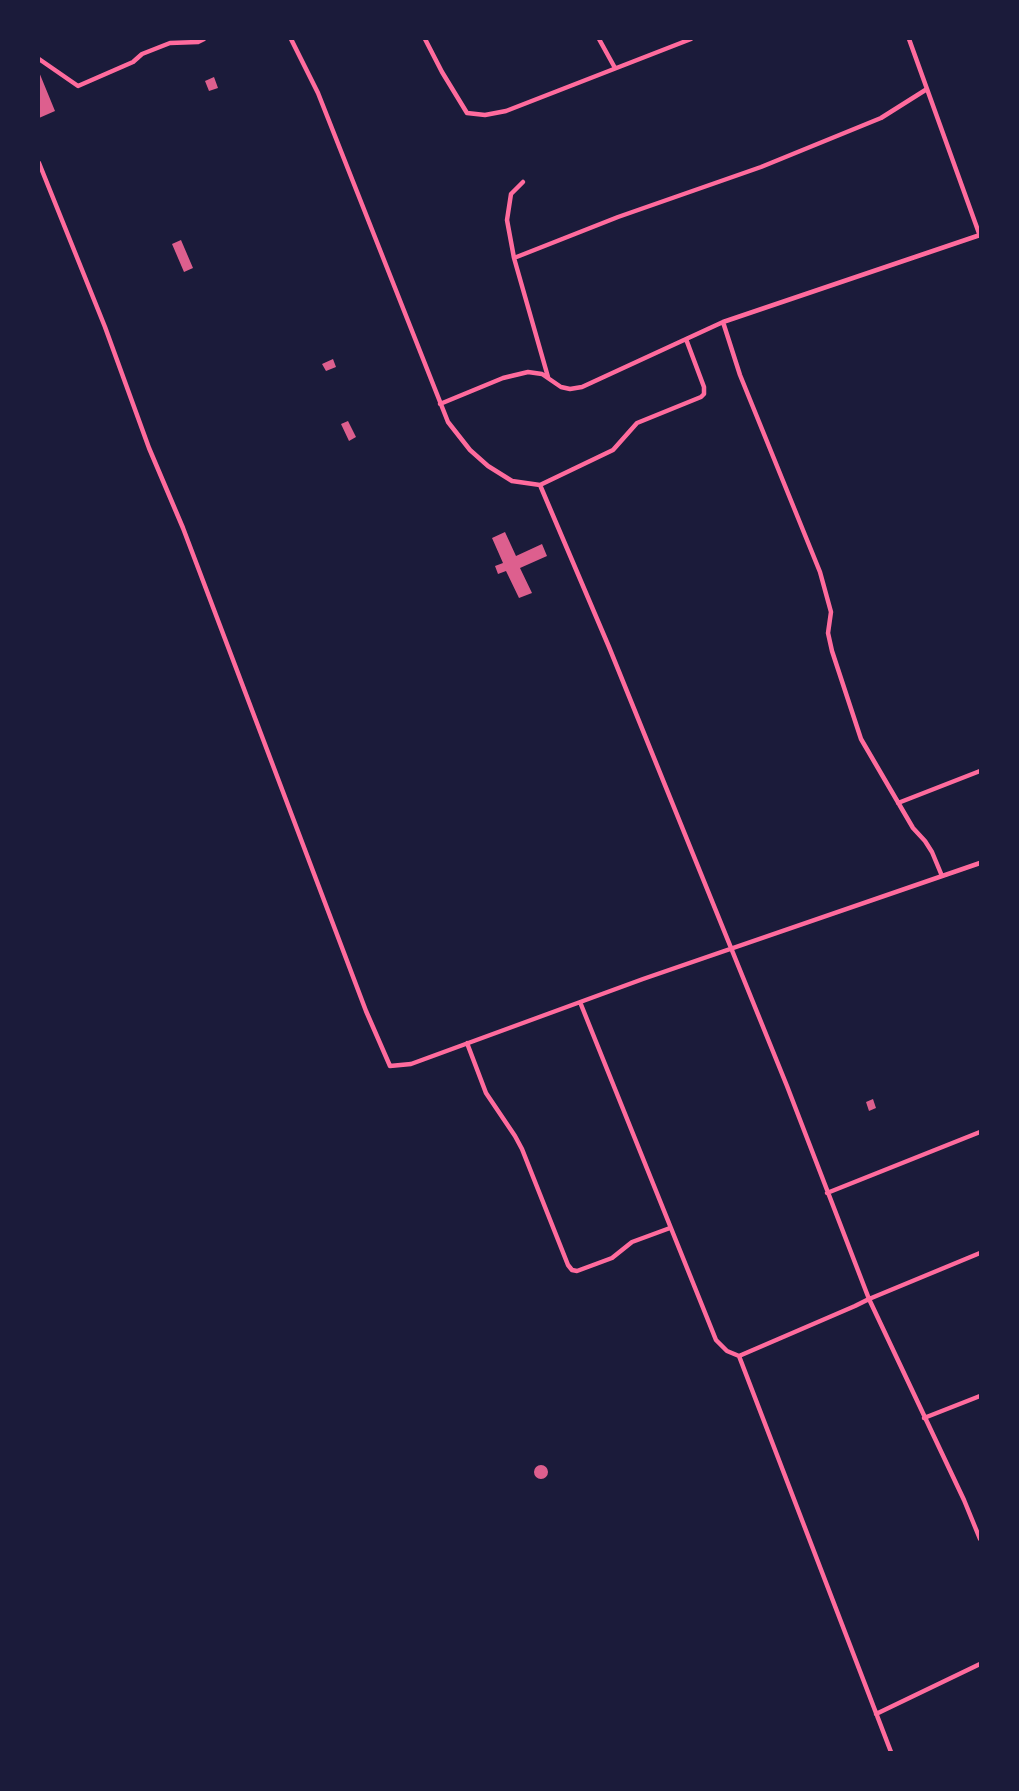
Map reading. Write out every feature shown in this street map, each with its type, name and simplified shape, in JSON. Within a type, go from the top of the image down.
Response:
[{"type":"street","points":[[39,59],[78,86],[133,62],[142,54],[170,43],[198,42],[204,39]]},
{"type":"street","points":[[291,39],[318,93],[448,422],[457,435],[488,466],[512,481],[540,485],[617,447],[637,423],[701,397],[704,387],[686,339]]},
{"type":"street","points":[[425,39],[467,113],[485,115],[506,111],[691,39]]},
{"type":"street","points":[[429,46],[435,39]]},
{"type":"street","points":[[600,39],[615,68]]},
{"type":"street","points":[[440,404],[517,374],[536,372],[548,377],[561,387],[570,389],[582,387],[723,322],[980,235],[909,39]]},
{"type":"street","points":[[514,258],[618,217],[761,167],[881,118],[927,89]]},
{"type":"street","points":[[39,163],[105,327],[149,448],[183,528],[366,1011],[390,1066],[411,1064],[731,948],[980,863]]},
{"type":"street","points":[[523,182],[511,194],[507,220],[514,258],[548,377]]},
{"type":"street","points":[[723,322],[740,375],[820,572],[831,612],[828,633],[832,651],[861,739],[913,828],[932,852],[942,876]]},
{"type":"street","points":[[540,485],[609,647],[787,1086],[869,1299],[964,1500],[980,1539]]},
{"type":"street","points":[[898,802],[980,771]]},
{"type":"street","points":[[580,1002],[716,1340],[727,1351],[739,1356],[980,1253]]},
{"type":"street","points":[[467,1043],[486,1093],[522,1149],[572,1270],[578,1271],[612,1258],[632,1242],[670,1228]]},
{"type":"street","points":[[827,1193],[980,1132]]},
{"type":"street","points":[[739,1356],[891,1752]]},
{"type":"street","points":[[924,1418],[980,1396]]},
{"type":"street","points":[[876,1714],[980,1664]]},
{"type":"building","points":[[39,72],[55,111],[39,118]]},
{"type":"building","points":[[214,77],[218,88],[209,91],[205,81]]},
{"type":"building","points":[[181,240],[193,268],[184,272],[172,244]]},
{"type":"building","points":[[333,359],[336,367],[326,371],[322,364]]},
{"type":"building","points":[[348,421],[356,437],[349,441],[341,424]]},
{"type":"building","points":[[505,532],[516,556],[542,544],[547,556],[520,568],[532,593],[519,598],[506,571],[498,574],[495,566],[503,563],[492,538]]},
{"type":"building","points":[[873,1099],[876,1108],[869,1111],[866,1102]]},
{"type":"building","points":[[541,1465],[546,1467],[548,1472],[546,1477],[541,1479],[536,1477],[534,1472],[536,1467]]}]
